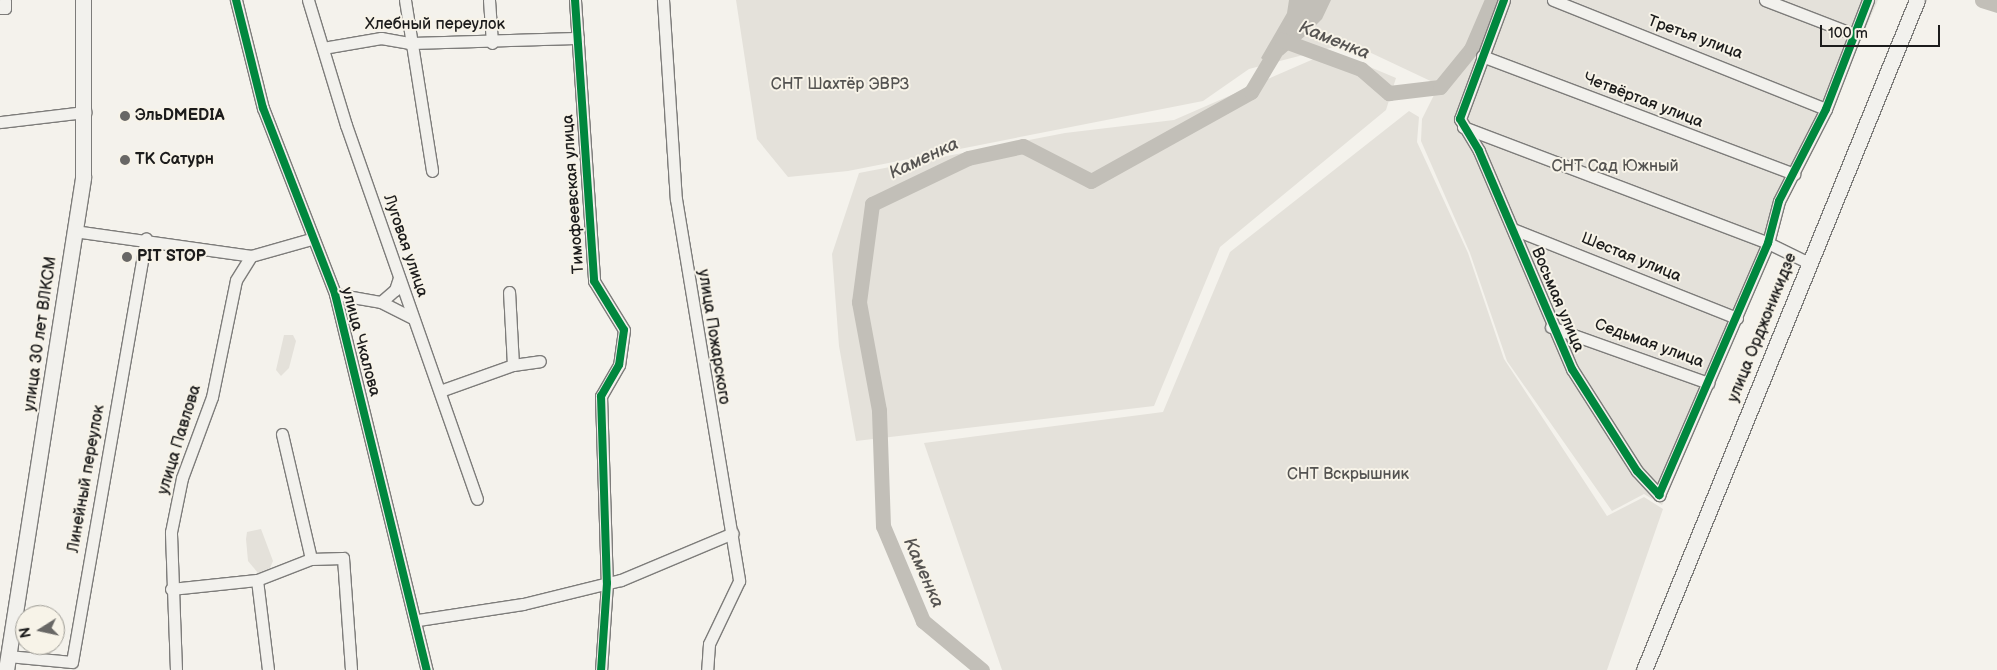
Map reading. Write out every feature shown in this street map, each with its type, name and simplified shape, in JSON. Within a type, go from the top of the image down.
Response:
[{"type":"main road","name":"улица 30 лет ВЛКСМ","points":[[7,663],[83,177],[85,112],[83,0]]},
{"type":"main road","name":"улица Орджоникидзе","points":[[1644,670],[1917,0]]},
{"type":"street","points":[[0,8],[6,8],[5,0]]},
{"type":"street","name":"улица Чкалова","points":[[236,0],[263,108],[311,240],[335,294],[418,620],[427,670]]},
{"type":"street","name":"Луговая улица","points":[[308,0],[412,318],[440,391],[477,499]]},
{"type":"street","points":[[406,0],[409,44],[432,171]]},
{"type":"street","points":[[490,0],[492,43]]},
{"type":"street","name":"Тимофеевская улица","points":[[575,0],[594,281],[624,330],[619,365],[601,396],[607,583],[601,670]]},
{"type":"street","name":"улица Пожарского","points":[[662,0],[676,199],[691,310],[733,533],[739,581],[709,644],[706,670]]},
{"type":"street","points":[[1504,0],[1463,101],[1463,127],[1768,243],[1809,263]]},
{"type":"street","name":"Третья улица","points":[[1553,0],[1826,109]]},
{"type":"street","points":[[1765,0],[1856,35]]},
{"type":"street","points":[[1708,383],[1768,243],[1779,201],[1826,109],[1868,0]]},
{"type":"street","name":"Хлебный переулок","points":[[323,48],[381,38],[409,44],[492,43],[578,38]]},
{"type":"street","name":"Четвёртая улица","points":[[1482,56],[1794,174]]},
{"type":"street","points":[[0,122],[85,112]]},
{"type":"street","name":"Восьмая улица","points":[[1463,127],[1479,151],[1514,229],[1551,327],[1637,471],[1659,495],[1708,383]]},
{"type":"street","name":"Шестая улица","points":[[1514,229],[1737,318]]},
{"type":"street","points":[[74,231],[146,238],[251,256],[311,240]]},
{"type":"street","name":"Линейный переулок","points":[[7,663],[72,662],[146,238]]},
{"type":"street","name":"улица Павлова","points":[[176,670],[171,589],[171,532],[182,478],[212,397],[236,280],[251,256]]},
{"type":"street","points":[[381,302],[395,290],[399,278]]},
{"type":"street","points":[[509,292],[513,365]]},
{"type":"street","points":[[335,294],[381,302],[412,318]]},
{"type":"street","name":"Седьмая улица","points":[[1551,327],[1708,383]]},
{"type":"street","points":[[440,391],[513,365],[540,361]]},
{"type":"street","points":[[282,434],[311,559]]},
{"type":"street","points":[[418,620],[523,604],[607,583],[733,533]]},
{"type":"street","points":[[171,589],[257,580],[311,559],[343,558],[351,670]]},
{"type":"street","points":[[257,580],[268,670]]},
{"type":"green space","name":"СНТ Шахтёр ЭВРЗ","points":[[736,0],[1497,0],[1472,57],[1439,85],[1350,43],[1249,69],[1203,101],[848,171],[788,177],[757,139]]},
{"type":"green space","name":"СНТ Сад Южный","points":[[1499,0],[1878,0],[1833,103],[1782,199],[1775,231],[1728,351],[1662,505],[1644,494],[1612,511],[1507,361],[1470,253],[1421,141],[1422,119],[1436,91],[1474,58]]},
{"type":"green space","points":[[1332,51],[1396,78],[1386,110],[1220,247],[1154,406],[856,441],[839,346],[832,254],[859,173],[1065,133],[1174,120]]},
{"type":"green space","name":"СНТ Вскрышник","points":[[1409,111],[1419,117],[1417,142],[1468,253],[1504,359],[1607,516],[1644,497],[1663,509],[1607,670],[1002,670],[924,443],[1163,412],[1230,252]]},
{"type":"green space","points":[[284,335],[293,335],[296,341],[289,368],[281,376],[276,370]]},
{"type":"green space","points":[[261,529],[273,561],[270,568],[258,573],[248,561],[246,539],[247,532]]},
{"type":"shaded area","points":[[1289,0],[1331,0],[1322,19],[1306,35],[1283,55],[1265,61],[1261,58],[1287,13]]},
{"type":"waterway","name":"Каменка","points":[[982,670],[923,621],[883,526],[879,410],[859,302],[872,204],[968,158],[1023,146],[1091,181],[1251,92],[1282,40],[1361,69],[1389,93],[1440,87],[1471,49],[1492,0]]},
{"type":"waterway","points":[[1982,0],[1997,5]]},
{"type":"cycle path","points":[[236,0],[263,108],[335,294],[427,670]]},
{"type":"cycle path","points":[[575,0],[594,281],[624,330],[619,365],[601,396],[607,583],[601,670]]},
{"type":"cycle path","points":[[1504,0],[1460,119],[1479,151],[1572,369],[1637,471],[1659,495],[1768,243],[1779,201],[1826,109],[1868,0]]},
{"type":"place","name":"ЭльDMEDIA","points":[[125,116]]},
{"type":"place","name":"ТК Сатурн","points":[[125,160]]},
{"type":"place","name":"PIT STOP","points":[[127,257]]}]
